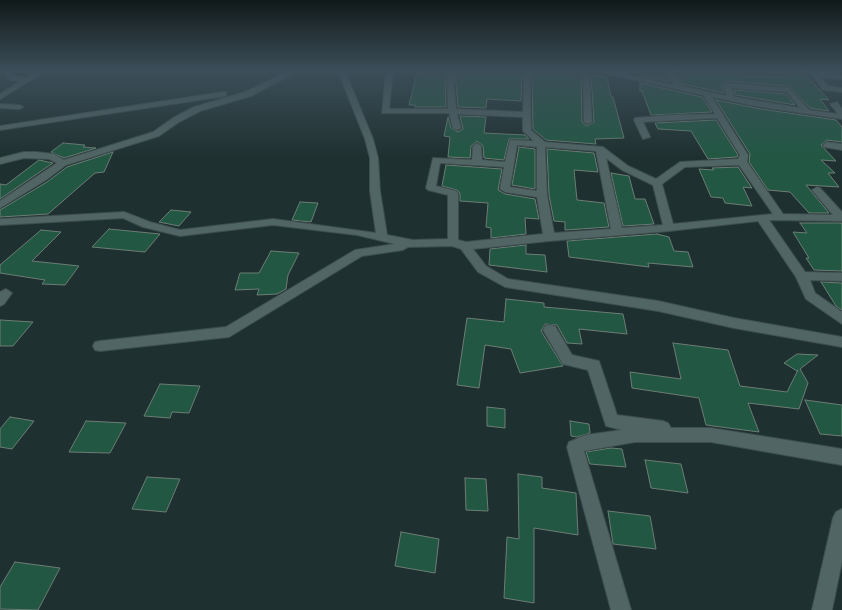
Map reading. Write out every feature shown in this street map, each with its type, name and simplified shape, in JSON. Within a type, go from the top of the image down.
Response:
[{"type":"street","points":[[0,128],[188,99]]},
{"type":"street","points":[[0,204],[43,178],[63,162],[156,134],[180,117],[197,109],[229,99]]},
{"type":"street","points":[[353,99],[370,140],[374,158],[375,191],[380,214],[382,238]]},
{"type":"street","points":[[386,99],[385,111],[526,114]]},
{"type":"street","points":[[451,99],[456,128]]},
{"type":"street","points":[[526,99],[527,131],[541,143],[542,195],[549,237]]},
{"type":"street","points":[[587,99],[588,122]]},
{"type":"street","points":[[711,99],[744,155],[742,162]]},
{"type":"street","points":[[797,99],[807,112]]},
{"type":"street","points":[[732,100],[842,116]]},
{"type":"street","points":[[834,104],[842,116]]},
{"type":"street","points":[[0,106],[19,107]]},
{"type":"street","points":[[646,138],[638,120],[721,116]]},
{"type":"street","points":[[542,195],[505,189],[513,142],[600,149],[625,168],[657,183],[669,228]]},
{"type":"street","points":[[477,163],[478,146]]},
{"type":"street","points":[[827,146],[842,147]]},
{"type":"street","points":[[600,149],[617,231]]},
{"type":"street","points":[[0,162],[24,155],[36,154],[51,156],[63,162]]},
{"type":"street","points":[[509,165],[436,160],[431,188],[453,193],[459,244],[482,269],[505,283],[658,306],[734,323],[842,342]]},
{"type":"street","points":[[657,183],[683,164],[742,162]]},
{"type":"street","points":[[742,162],[780,217]]},
{"type":"street","points":[[817,190],[842,218]]},
{"type":"street","points":[[0,222],[124,215],[148,226],[180,233],[273,222],[357,232],[413,244]]},
{"type":"street","points":[[761,217],[802,276],[810,296],[842,320]]},
{"type":"street","points":[[100,346],[229,332],[359,253],[413,244],[459,244],[669,228],[761,217],[842,218]]},
{"type":"street","points":[[802,276],[842,276]]},
{"type":"street","points":[[550,330],[568,360],[594,365],[611,422],[711,434],[842,458]]},
{"type":"street","points":[[619,610],[575,447],[586,442],[635,435],[711,434]]},
{"type":"street","points":[[822,610],[842,518]]},
{"type":"building","points":[[410,99],[446,99],[446,107],[415,107],[415,105],[409,105]]},
{"type":"building","points":[[457,99],[487,99],[486,108],[458,107]]},
{"type":"building","points":[[495,99],[521,99],[521,101]]},
{"type":"building","points":[[532,99],[582,99],[582,122],[587,126],[594,122],[593,99],[614,99],[624,138],[595,139],[596,144],[546,140],[533,129]]},
{"type":"building","points":[[645,99],[704,99],[712,112],[651,115]]},
{"type":"building","points":[[762,99],[790,99],[795,105]]},
{"type":"building","points":[[802,99],[820,99],[829,111],[810,108]]},
{"type":"building","points":[[716,100],[836,120],[842,127],[842,142],[827,140],[821,145],[836,161],[821,160],[835,173],[828,173],[839,187],[806,185],[829,213],[809,213],[790,192],[768,190],[749,162],[750,154]]},
{"type":"building","points":[[460,116],[486,117],[484,133],[525,135],[529,139],[509,139],[504,160],[484,158],[483,146],[477,141],[471,146],[470,158],[448,157],[450,137],[444,136],[448,117],[451,128],[458,132],[463,129]]},
{"type":"building","points":[[716,120],[738,155],[737,157],[708,159],[691,131],[658,129],[655,123]]},
{"type":"building","points":[[63,143],[96,148],[64,158],[51,152]]},
{"type":"building","points":[[519,147],[535,149],[535,189],[512,185]]},
{"type":"building","points":[[547,149],[594,153],[598,172],[574,170],[577,200],[604,203],[609,227],[565,230],[565,222],[554,221],[549,195]]},
{"type":"building","points":[[113,152],[104,172],[95,173],[48,214],[0,217],[0,210],[47,182],[67,167]]},
{"type":"building","points":[[39,160],[53,163],[0,199],[0,184],[6,185]]},
{"type":"building","points":[[446,165],[502,169],[498,190],[505,194],[535,199],[539,219],[525,218],[526,234],[491,238],[491,228],[486,227],[488,203],[460,201],[460,193],[457,190],[442,186]]},
{"type":"building","points":[[738,167],[752,188],[743,187],[752,206],[725,203],[723,198],[711,197],[699,169],[714,170],[712,168]]},
{"type":"building","points":[[611,173],[629,176],[635,199],[645,199],[654,224],[623,226]]},
{"type":"building","points":[[300,202],[318,203],[311,222],[292,220]]},
{"type":"building","points":[[171,210],[191,212],[179,226],[159,222]]},
{"type":"building","points":[[800,223],[842,223],[842,271],[814,270],[793,232],[807,233]]},
{"type":"building","points":[[109,229],[160,234],[145,252],[92,247]]},
{"type":"building","points":[[41,230],[61,232],[32,261],[79,266],[65,285],[42,284],[45,280],[0,273],[0,265]]},
{"type":"building","points":[[657,234],[669,237],[674,251],[688,252],[693,267],[648,263],[649,267],[569,257],[567,241]]},
{"type":"building","points":[[526,245],[526,254],[545,255],[547,272],[489,265],[490,249]]},
{"type":"building","points":[[271,251],[299,253],[288,275],[286,289],[277,294],[257,295],[259,289],[235,290],[240,273],[259,273]]},
{"type":"building","points":[[821,282],[842,283],[842,310],[836,306]]},
{"type":"building","points":[[506,299],[544,303],[544,307],[623,314],[627,334],[579,329],[582,344],[567,343],[557,325],[545,324],[541,331],[563,366],[520,373],[511,349],[485,345],[479,388],[457,385],[467,318],[504,322]]},
{"type":"building","points":[[0,320],[33,322],[13,346],[0,346]]},
{"type":"building","points":[[673,343],[728,350],[740,386],[787,392],[798,370],[784,363],[797,354],[818,355],[800,369],[808,383],[799,409],[748,403],[759,432],[706,425],[699,398],[632,388],[630,372],[681,379]]},
{"type":"building","points":[[160,384],[200,386],[189,413],[172,412],[170,418],[144,416]]},
{"type":"building","points":[[805,400],[842,405],[842,436],[820,434]]},
{"type":"building","points":[[487,407],[505,409],[505,428],[487,426]]},
{"type":"building","points":[[10,417],[34,421],[12,449],[0,447],[0,429]]},
{"type":"building","points":[[86,421],[126,423],[110,453],[69,452]]},
{"type":"building","points":[[570,421],[589,424],[590,433],[577,437],[571,436]]},
{"type":"building","points":[[611,448],[622,449],[626,467],[590,464],[586,452]]},
{"type":"building","points":[[645,460],[681,464],[688,493],[651,488]]},
{"type":"building","points":[[518,474],[542,477],[542,488],[576,493],[578,535],[534,528],[534,603],[504,598],[507,537],[519,539]]},
{"type":"building","points":[[147,477],[180,479],[166,512],[132,509]]},
{"type":"building","points":[[465,478],[486,479],[488,511],[466,510]]},
{"type":"building","points":[[608,511],[650,516],[656,549],[613,544]]},
{"type":"building","points":[[401,532],[439,539],[435,573],[395,566]]},
{"type":"building","points":[[15,562],[60,568],[38,610],[0,609],[0,587]]}]
